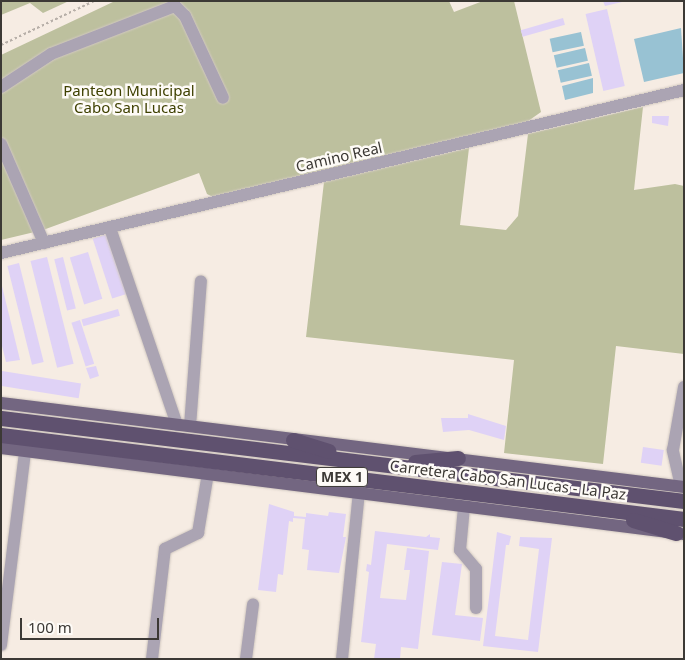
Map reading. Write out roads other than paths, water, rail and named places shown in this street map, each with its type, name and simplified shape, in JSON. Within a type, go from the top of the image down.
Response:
[{"type":"highway","name":"Carretera Cabo San Lucas - La Paz","points":[[1,418],[386,465],[683,492]]},
{"type":"highway","name":"Carretera Cabo San Lucas - La Paz","points":[[1,435],[684,519]]},
{"type":"highway","points":[[293,440],[368,463]]},
{"type":"highway","points":[[386,465],[458,458]]},
{"type":"highway","points":[[594,508],[680,533]]},
{"type":"main road","points":[[1,403],[293,440],[458,458],[683,492]]},
{"type":"main road","points":[[1,448],[360,491],[464,507],[680,533]]},
{"type":"street","points":[[1,87],[51,54],[175,6],[185,16],[223,98]]},
{"type":"street","name":"Camino Real","points":[[1,253],[684,90]]},
{"type":"street","points":[[1,144],[44,243]]},
{"type":"street","points":[[110,228],[177,425]]},
{"type":"street","points":[[190,426],[201,281]]},
{"type":"street","points":[[683,492],[673,450],[684,387]]},
{"type":"street","points":[[1,645],[25,451]]},
{"type":"street","points":[[152,659],[164,551],[169,544],[198,533],[208,473]]},
{"type":"street","points":[[342,659],[360,491]]},
{"type":"street","points":[[464,507],[460,550],[476,570],[476,608]]},
{"type":"street","points":[[246,659],[253,604]]},
{"type":"water","points":[[681,28],[684,73],[644,82],[634,39]]},
{"type":"water","points":[[581,32],[584,46],[553,52],[550,39]]},
{"type":"water","points":[[585,48],[588,61],[557,68],[554,55]]},
{"type":"water","points":[[589,63],[592,76],[561,83],[558,70]]},
{"type":"water","points":[[593,78],[593,93],[565,100],[562,86]]},
{"type":"park label","name":"Panteon Municipal Cabo San Lucas","points":[[129,98]]}]
